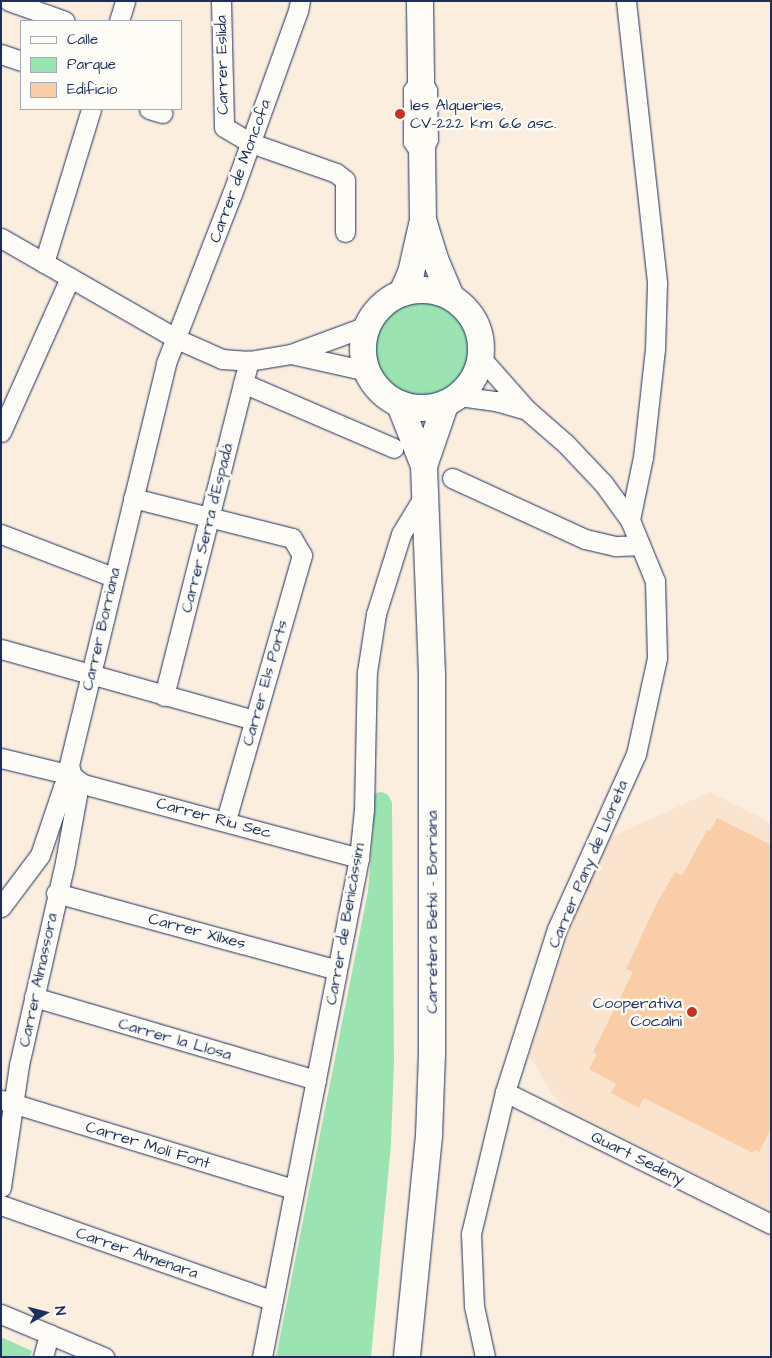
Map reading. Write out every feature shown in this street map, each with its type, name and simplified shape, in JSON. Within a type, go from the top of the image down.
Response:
[{"type":"main road","points":[[402,293],[411,273],[423,220],[420,1]]},
{"type":"main road","points":[[423,220],[435,259],[451,297]]},
{"type":"main road","points":[[418,290],[435,291],[451,297],[465,308],[476,323],[481,340],[481,358],[477,373],[470,386],[452,401],[431,409],[415,409],[400,405],[386,397],[374,385],[367,371],[363,356],[367,326],[382,306],[402,293],[418,290]]},
{"type":"main road","name":"Carretera Betxí - Borriana","points":[[424,466],[452,401]]},
{"type":"main road","name":"Carretera Betxí - Borriana","points":[[400,405],[424,466],[432,675],[432,1054],[429,1136],[407,1357]]},
{"type":"street","points":[[9,1],[62,20]]},
{"type":"street","points":[[119,20],[125,1]]},
{"type":"street","name":"Carrer Eslida","points":[[221,1],[224,127],[251,143]]},
{"type":"street","name":"Carrer de Moncofa","points":[[176,339],[251,143],[300,1]]},
{"type":"street","points":[[626,1],[657,283],[655,350],[643,457],[630,520]]},
{"type":"street","points":[[1,54],[20,62]]},
{"type":"street","points":[[44,263],[91,110]]},
{"type":"street","points":[[251,143],[336,173],[344,180],[345,232]]},
{"type":"street","points":[[1,238],[176,339],[222,359],[249,361],[290,354],[367,326]]},
{"type":"street","points":[[1,432],[70,278]]},
{"type":"street","name":"Carrer Borriana","points":[[1,907],[40,855],[63,787],[71,776],[69,764],[113,577],[166,363],[176,339]]},
{"type":"street","points":[[290,354],[367,371]]},
{"type":"street","name":"Carrer Pany de Lloreta","points":[[481,358],[527,410],[566,444],[603,483],[630,520],[655,581],[657,658],[636,754],[557,929],[505,1092],[472,1234],[474,1306],[485,1357]]},
{"type":"street","name":"Carrer Serra d'Espadà","points":[[164,696],[249,361]]},
{"type":"street","points":[[243,383],[394,448]]},
{"type":"street","name":"Carrer Pany de Lloreta","points":[[452,401],[496,401],[527,410]]},
{"type":"street","points":[[452,478],[585,539],[616,546],[640,545]]},
{"type":"street","name":"Carrer de Benicàssim","points":[[262,1357],[359,858],[364,810],[367,672],[376,614],[401,534],[424,496]]},
{"type":"street","points":[[133,498],[210,518]]},
{"type":"street","name":"Carrer Els Ports","points":[[210,518],[292,538],[302,555],[253,720],[226,820]]},
{"type":"street","points":[[1,534],[113,577]]},
{"type":"street","points":[[1,649],[253,720]]},
{"type":"street","name":"Carrer Riu Sec","points":[[1,758],[71,776],[83,784],[226,820],[359,858]]},
{"type":"street","name":"Carrer Almassora","points":[[1,1187],[7,1102],[34,997],[77,795],[71,776]]},
{"type":"street","points":[[40,855],[53,856],[64,862]]},
{"type":"street","name":"Carrer Xilxes","points":[[56,893],[337,970]]},
{"type":"street","name":"Carrer la Llosa","points":[[34,997],[316,1080]]},
{"type":"street","name":"Quart Sedeny","points":[[505,1092],[771,1224]]},
{"type":"street","name":"Carrer Molí Font","points":[[7,1102],[294,1189]]},
{"type":"street","name":"Carrer Almenara","points":[[1,1205],[273,1301]]},
{"type":"street","points":[[1,1314],[104,1357]]},
{"type":"street","points":[[43,1357],[49,1334]]},
{"type":"shaded area","points":[[710,792],[771,823],[771,1212],[566,1109],[553,1095],[529,1056],[578,904],[611,837]]},
{"type":"green space","points":[[423,298],[442,302],[458,313],[469,329],[473,348],[469,367],[458,383],[442,394],[423,398],[404,394],[388,383],[377,367],[373,348],[377,329],[388,313],[404,302]]},
{"type":"green space","points":[[382,792],[388,795],[392,802],[394,1062],[391,1144],[371,1357],[276,1357],[368,891],[373,829],[372,799],[376,793]]},
{"type":"green space","points":[[1,1337],[32,1351],[30,1357],[1,1357]]},
{"type":"building","name":"Cooperativa Cocalni","points":[[717,818],[771,845],[771,1129],[759,1152],[755,1150],[753,1153],[644,1098],[639,1108],[611,1093],[616,1084],[589,1069],[597,1054],[593,1052],[633,972],[626,969],[658,901],[675,872],[682,876],[707,830],[710,831]]},
{"type":"place","name":"les Alqueries, CV-222 km 6.6 asc.","points":[[400,114]]},
{"type":"place","name":"Cooperativa Cocalni","points":[[692,1012]]}]
